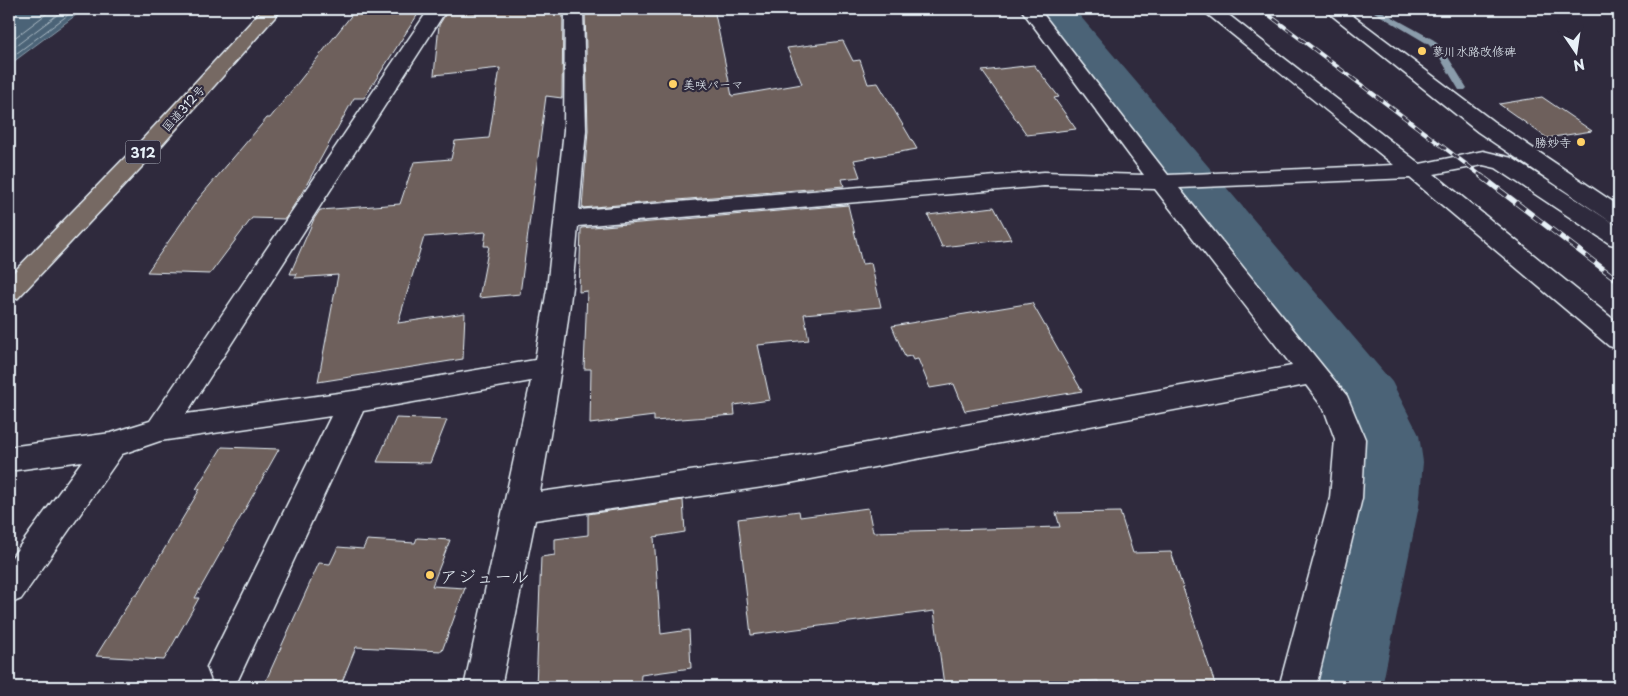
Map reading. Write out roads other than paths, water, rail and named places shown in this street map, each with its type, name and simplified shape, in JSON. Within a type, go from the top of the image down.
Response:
[{"type":"highway","name":"国道312号","points":[[9,292],[147,148],[273,9]]},
{"type":"street","points":[[160,429],[438,9]]},
{"type":"street","points":[[483,687],[521,508],[548,368],[560,289],[575,130],[574,9]]},
{"type":"street","points":[[1030,9],[1153,171],[1168,182],[1337,404],[1350,439],[1346,498],[1298,687]]},
{"type":"street","points":[[1210,9],[1416,171],[1528,262],[1619,340]]},
{"type":"street","points":[[1333,9],[1486,127],[1619,217]]},
{"type":"street","points":[[566,220],[1044,179],[1168,182],[1416,171],[1483,158],[1504,163],[1619,238]]},
{"type":"street","points":[[9,460],[111,445],[160,429],[353,402],[548,368]]},
{"type":"street","points":[[521,508],[790,470],[1313,373]]},
{"type":"street","points":[[224,667],[353,402]]},
{"type":"street","points":[[9,588],[111,445]]},
{"type":"water","points":[[9,9],[84,9],[9,65]]},
{"type":"waterway","points":[[1049,9],[1365,403],[1379,435],[1382,462],[1377,506],[1333,687]]},
{"type":"waterway","points":[[1373,9],[1431,42],[1441,52],[1462,88]]},
{"type":"railway","points":[[1261,9],[1483,177]]},
{"type":"railway","points":[[1481,176],[1619,281]]},
{"type":"place","name":"蓼川水路改修碑","points":[[1422,51]]},
{"type":"place","name":"美咲パーマ","points":[[673,84]]},
{"type":"place","name":"勝妙寺","points":[[1581,142]]},
{"type":"place","name":"アジュール","points":[[430,575]]}]
